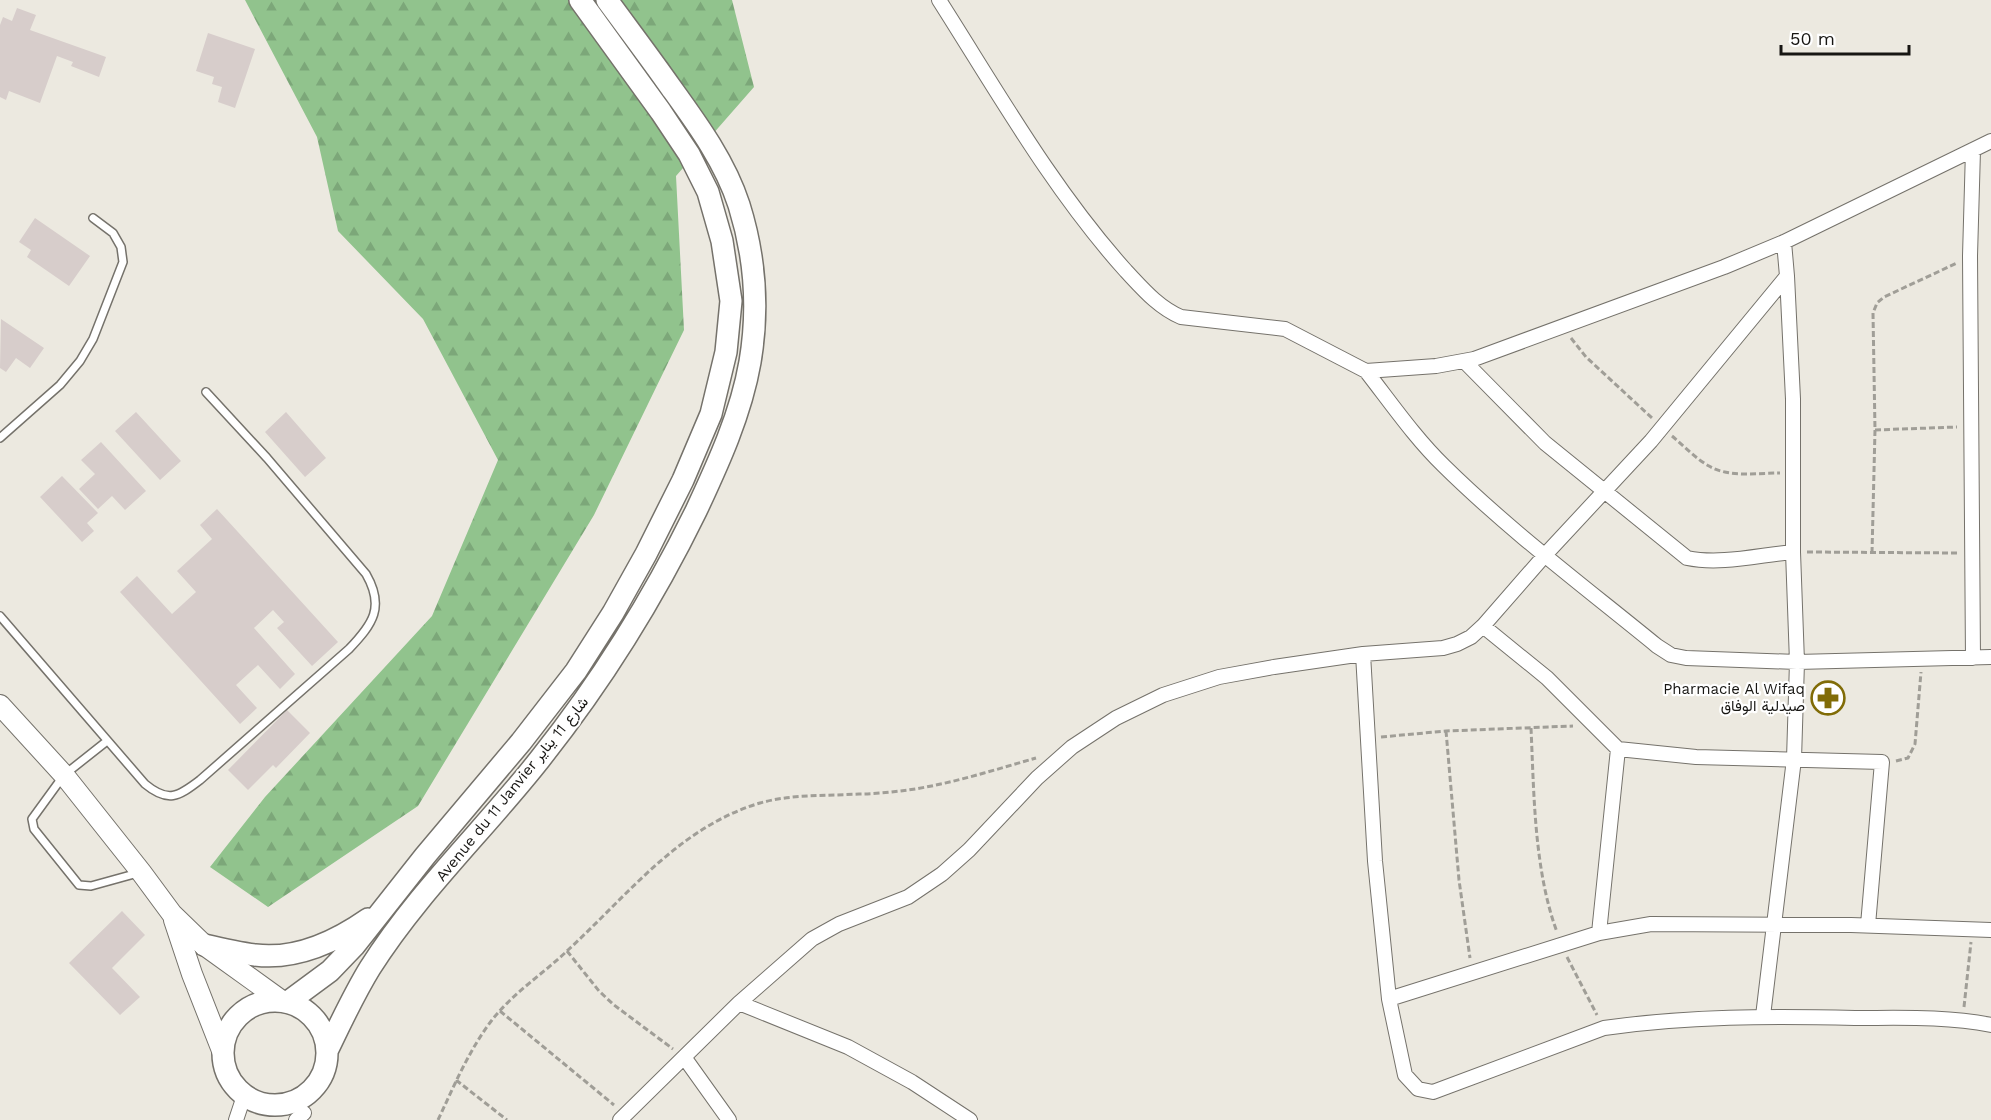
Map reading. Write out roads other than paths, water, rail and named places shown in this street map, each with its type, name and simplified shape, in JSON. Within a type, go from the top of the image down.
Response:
[{"type":"main road","name":"Avenue du 11 Janvier شارع 11 يناير","points":[[285,1002],[330,971],[354,946],[576,671],[613,614],[646,554],[683,480],[711,414],[726,352],[730,301],[722,241],[708,192],[689,154],[662,112],[580,0]]},
{"type":"main road","name":"Avenue du 11 Janvier شارع 11 يناير","points":[[328,1049],[353,996],[405,918],[538,762],[594,689],[669,566],[734,425],[750,363],[755,312],[754,273],[739,204],[727,175],[711,146],[608,0]]},
{"type":"main road","points":[[204,945],[255,955],[277,956],[301,952],[350,931],[388,904]]},
{"type":"main road","points":[[256,1120],[246,1097],[226,1072],[223,1053],[228,1031],[241,1014],[260,1003],[285,1002],[308,1011],[316,1019],[326,1038],[327,1065],[311,1092],[301,1118]]},
{"type":"main road","points":[[246,1097],[264,1105],[281,1106],[297,1101],[311,1092]]},
{"type":"street","points":[[939,0],[1036,152],[1102,244],[1151,298],[1170,313],[1181,317],[1285,330],[1366,371],[1442,464],[1545,555],[1671,655],[1686,658],[1797,662],[1991,657]]},
{"type":"street","points":[[1366,371],[1436,366],[1464,361],[1563,327],[1784,242],[1991,141]]},
{"type":"street","points":[[1972,150],[1970,256],[1973,658]]},
{"type":"street","points":[[1763,1016],[1794,759],[1797,662],[1793,552],[1793,399],[1784,242]]},
{"type":"street","points":[[623,1117],[739,1003],[812,939],[839,924],[908,897],[942,874],[969,850],[1037,778],[1072,747],[1116,718],[1163,696],[1219,677],[1362,654],[1443,648],[1471,637],[1662,427],[1787,276]]},
{"type":"street","points":[[1464,361],[1545,443],[1687,558],[1700,560],[1793,552]]},
{"type":"street","points":[[1483,626],[1547,678],[1618,749],[1696,757],[1882,762],[1868,925]]},
{"type":"street","points":[[1362,654],[1375,861],[1389,999],[1405,1075],[1413,1085],[1424,1091],[1433,1092],[1604,1028],[1656,1021],[1763,1016],[1964,1020],[1991,1025]]},
{"type":"street","points":[[0,705],[64,776],[172,914],[204,945],[285,1002]]},
{"type":"street","points":[[1599,933],[1618,749]]},
{"type":"street","points":[[172,914],[192,974],[223,1053]]},
{"type":"street","points":[[1389,999],[1599,933],[1651,924],[1868,925],[1991,930]]},
{"type":"street","points":[[739,1003],[848,1047],[912,1082],[970,1120]]},
{"type":"street","points":[[684,1057],[729,1120]]},
{"type":"street","points":[[236,1120],[246,1097]]},
{"type":"lane","points":[[0,438],[60,385],[80,361],[93,339],[123,262],[121,247],[113,233],[93,218]]},
{"type":"lane","points":[[0,616],[145,784],[165,796],[176,796],[200,780],[349,649],[366,631],[375,610],[375,590],[366,574],[267,458],[206,392]]},
{"type":"lane","points":[[107,741],[64,776],[32,819],[34,829],[80,885],[91,886],[141,872]]},
{"type":"place","name":"Pharmacie Al Wifaq صيدلية الوفاق","points":[[1828,698]]}]
